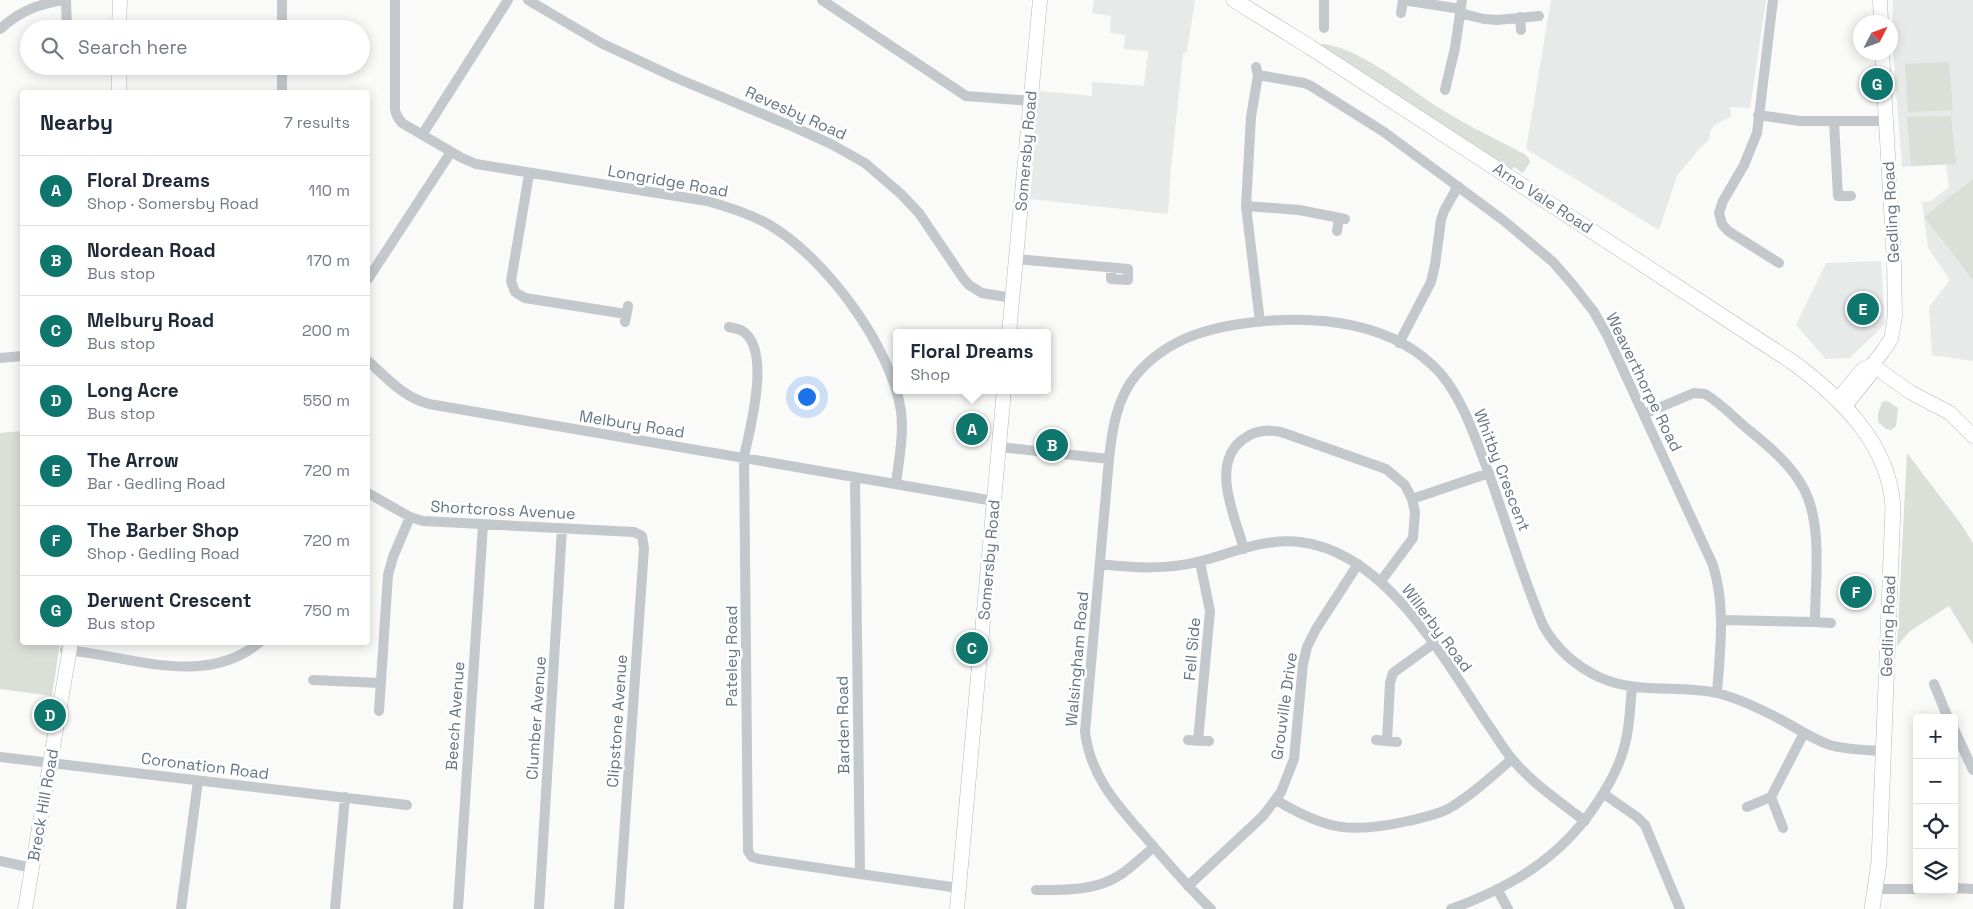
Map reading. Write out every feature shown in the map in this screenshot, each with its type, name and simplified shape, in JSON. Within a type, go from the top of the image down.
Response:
[{"type":"main road","name":"Arno Vale Road","points":[[1234,0],[1310,47],[1778,352],[1812,376],[1841,403]]},
{"type":"main road","name":"Gedling Road","points":[[1841,403],[1862,426],[1880,456],[1888,475],[1892,492],[1879,862],[1872,909]]},
{"type":"street","points":[[0,29],[14,16],[49,2],[66,0],[66,20]]},
{"type":"street","points":[[119,20],[120,0]]},
{"type":"street","points":[[282,0],[282,20]]},
{"type":"street","name":"Longridge Road","points":[[394,0],[395,113],[402,123],[451,152],[476,164],[726,206],[743,211],[769,224],[794,242],[822,269],[850,302],[870,333],[889,369],[893,381]]},
{"type":"street","points":[[422,135],[508,0]]},
{"type":"street","name":"Revesby Road","points":[[528,0],[601,43],[796,128],[857,158],[873,169],[911,204],[969,285],[982,293],[1012,298]]},
{"type":"street","points":[[822,0],[966,96],[1031,101]]},
{"type":"street","name":"Somersby Road","points":[[1009,329],[1040,0]]},
{"type":"street","points":[[1324,0],[1328,16],[1324,28]]},
{"type":"street","points":[[1401,14],[1403,0],[1461,7],[1484,19],[1497,20],[1539,16]]},
{"type":"street","points":[[1774,0],[1757,134],[1750,152],[1722,201],[1719,213],[1722,224],[1728,231],[1779,263]]},
{"type":"street","points":[[1880,0],[1881,15]]},
{"type":"street","points":[[1445,90],[1461,7]]},
{"type":"street","points":[[1520,17],[1522,30]]},
{"type":"street","name":"Gedling Road","points":[[1841,403],[1862,369],[1872,365],[1891,339],[1896,316],[1882,60]]},
{"type":"street","name":"Weaverthorpe Road","points":[[1260,322],[1246,206],[1251,117],[1257,71],[1320,90],[1384,132],[1528,240],[1553,262],[1574,285],[1603,327],[1713,565],[1719,587],[1722,620],[1717,693]]},
{"type":"street","points":[[119,75],[119,90]]},
{"type":"street","points":[[282,75],[282,90]]},
{"type":"street","points":[[1758,115],[1800,121],[1886,121]]},
{"type":"street","points":[[1834,122],[1838,196],[1851,196]]},
{"type":"street","points":[[370,276],[451,152]]},
{"type":"street","points":[[530,174],[511,280],[515,292],[525,298],[626,314]]},
{"type":"street","points":[[1400,343],[1431,282],[1441,220],[1458,186]]},
{"type":"street","points":[[1246,206],[1299,210],[1342,219],[1337,231]]},
{"type":"street","points":[[1016,259],[1111,268]]},
{"type":"street","name":"Whitby Crescent","points":[[1109,458],[1112,432],[1121,400],[1136,374],[1154,356],[1178,341],[1206,331],[1260,322],[1297,319],[1334,322],[1370,330],[1400,343],[1427,361],[1451,388],[1472,429],[1489,473],[1539,616],[1547,632],[1562,651],[1582,667],[1602,678],[1632,687],[1697,690],[1717,693],[1762,710],[1822,742],[1838,747],[1883,751]]},
{"type":"street","name":"Pateley Road","points":[[729,327],[740,330],[747,336],[754,348],[758,366],[756,396],[744,457],[748,847],[750,854],[759,860],[860,874]]},
{"type":"street","points":[[0,358],[20,356]]},
{"type":"street","name":"Melbury Road","points":[[370,363],[402,392],[429,404],[994,501]]},
{"type":"street","points":[[1872,365],[1910,392],[1950,413],[1973,436]]},
{"type":"street","points":[[1644,414],[1694,393],[1710,396],[1765,443],[1796,477],[1808,497],[1815,526],[1815,622]]},
{"type":"street","name":"Longridge Road","points":[[896,483],[902,439],[897,394]]},
{"type":"street","name":"Somersby Road","points":[[957,909],[1004,394]]},
{"type":"street","points":[[1244,549],[1226,483],[1225,472],[1234,448],[1244,439],[1258,432],[1274,430],[1386,469],[1399,479],[1412,499],[1416,520],[1413,538],[1381,581]]},
{"type":"street","points":[[1000,446],[1109,458]]},
{"type":"street","name":"Walsingham Road","points":[[1109,458],[1086,720],[1087,744],[1093,766],[1104,788],[1188,886],[1211,909]]},
{"type":"street","points":[[1412,499],[1489,473]]},
{"type":"street","name":"Barden Road","points":[[855,477],[860,874]]},
{"type":"street","name":"Shortcross Avenue","points":[[370,494],[410,517],[423,521],[634,532],[642,536]]},
{"type":"street","points":[[378,711],[388,575],[393,557],[410,517]]},
{"type":"street","name":"Beech Avenue","points":[[458,909],[482,525]]},
{"type":"street","name":"Clumber Avenue","points":[[539,909],[562,528]]},
{"type":"street","name":"Clipstone Avenue","points":[[619,909],[644,548],[642,536]]},
{"type":"street","name":"Willerby Road","points":[[1100,564],[1163,568],[1200,562],[1270,542],[1301,542],[1330,549],[1358,564],[1381,581],[1407,609],[1433,644],[1512,759],[1530,778],[1585,821]]},
{"type":"street","name":"Fell Side","points":[[1199,741],[1210,611],[1200,562]]},
{"type":"street","name":"Grouville Drive","points":[[1188,886],[1263,816],[1276,800],[1285,784],[1294,759],[1303,664],[1307,647],[1316,629],[1358,564]]},
{"type":"street","points":[[1722,620],[1831,623]]},
{"type":"street","points":[[1376,740],[1392,742],[1390,684],[1393,673],[1433,644]]},
{"type":"street","points":[[69,647],[146,663],[188,666],[212,664],[237,657],[257,645]]},
{"type":"street","name":"Breck Hill Road","points":[[25,909],[69,647]]},
{"type":"street","points":[[312,680],[380,683]]},
{"type":"street","points":[[1934,684],[1945,714]]},
{"type":"street","points":[[1451,909],[1523,876],[1560,848],[1585,821],[1604,794],[1626,743],[1632,687]]},
{"type":"street","points":[[1747,807],[1771,797],[1804,733]]},
{"type":"street","points":[[1958,738],[1973,770]]},
{"type":"street","name":"Coronation Road","points":[[0,757],[407,805]]},
{"type":"street","points":[[1276,800],[1298,814],[1329,826],[1357,829],[1378,828],[1446,810],[1484,783],[1512,759]]},
{"type":"street","points":[[181,909],[198,780]]},
{"type":"street","points":[[1604,794],[1637,816],[1645,826],[1680,909]]},
{"type":"street","points":[[1771,797],[1783,828]]},
{"type":"street","points":[[335,909],[345,798]]},
{"type":"street","points":[[1036,890],[1076,890],[1103,883],[1120,875],[1154,847]]},
{"type":"street","points":[[0,862],[32,868]]},
{"type":"street","points":[[860,874],[959,888]]},
{"type":"street","points":[[1498,888],[1508,909]]},
{"type":"street","points":[[1958,888],[1973,889]]},
{"type":"street","points":[[1876,889],[1913,889]]},
{"type":"shaded area","points":[[1094,0],[1195,0],[1187,52],[1183,54],[1168,214],[1030,199],[1039,91],[1092,96],[1092,82],[1144,86],[1148,51],[1124,49],[1125,35],[1110,33],[1111,16],[1092,13]]},
{"type":"shaded area","points":[[1551,0],[1766,0],[1750,108],[1730,107],[1731,117],[1714,125],[1710,132],[1709,140],[1677,176],[1659,230],[1526,149]]},
{"type":"shaded area","points":[[1893,0],[1973,0],[1973,361],[1932,355],[1929,307],[1950,280],[1928,248],[1922,202],[1931,201],[1949,187],[1946,164],[1902,167],[1894,60],[1898,60],[1898,15],[1893,15]]},
{"type":"shaded area","points":[[1320,45],[1335,46],[1365,59],[1447,113],[1524,154],[1530,162],[1523,173],[1514,167],[1511,170]]},
{"type":"shaded area","points":[[1949,62],[1953,110],[1908,112],[1905,64]]},
{"type":"shaded area","points":[[1951,116],[1956,164],[1911,166],[1907,117]]},
{"type":"shaded area","points":[[1973,179],[1973,280],[1924,217]]},
{"type":"shaded area","points":[[1881,261],[1885,324],[1850,358],[1826,359],[1796,325],[1826,263]]},
{"type":"shaded area","points":[[1887,401],[1898,408],[1896,426],[1891,430],[1886,429],[1878,422],[1878,414],[1882,402]]},
{"type":"shaded area","points":[[20,431],[20,645],[60,645],[52,696],[0,689],[0,433]]},
{"type":"shaded area","points":[[1907,453],[1961,524],[1973,543],[1973,645],[1949,606],[1910,631],[1897,646]]},
{"type":"place","name":"Derwent Crescent","points":[[1877,84]]},
{"type":"place","name":"The Arrow","points":[[1863,309]]},
{"type":"place","name":"Floral Dreams","points":[[972,429]]},
{"type":"place","name":"Nordean Road","points":[[1052,445]]},
{"type":"place","name":"The Barber Shop","points":[[1856,592]]},
{"type":"place","name":"Melbury Road","points":[[972,648]]},
{"type":"place","name":"Long Acre","points":[[50,715]]}]
